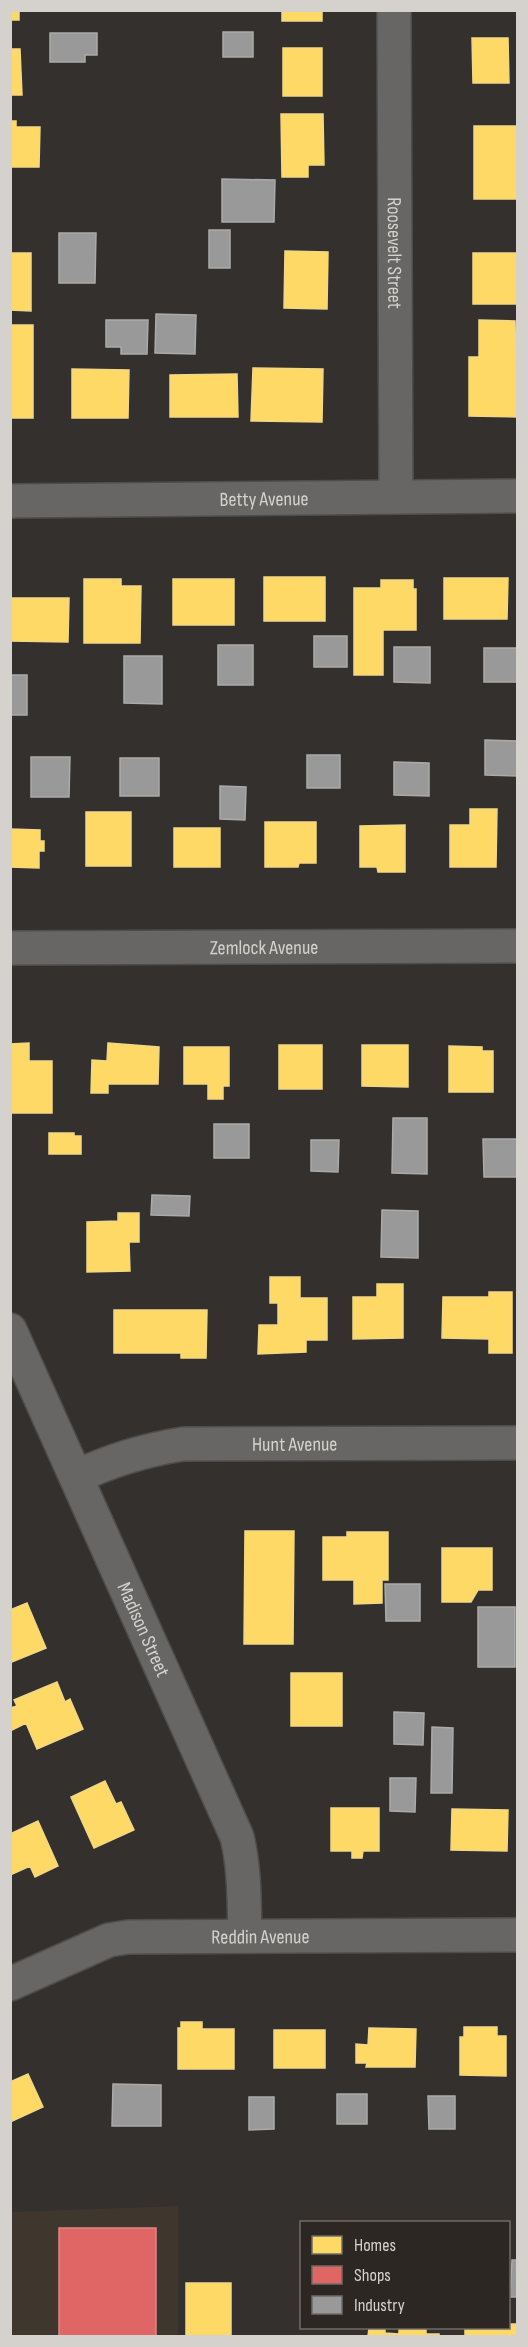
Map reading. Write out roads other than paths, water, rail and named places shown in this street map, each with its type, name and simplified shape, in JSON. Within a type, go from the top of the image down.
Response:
[{"type":"street","name":"Roosevelt Street","points":[[394,10],[396,496]]},
{"type":"street","name":"Betty Avenue","points":[[10,501],[518,496]]},
{"type":"street","name":"Zemlock Avenue","points":[[10,948],[518,946]]},
{"type":"street","name":"Madison Street","points":[[10,1330],[237,1837],[244,1881],[245,1936]]},
{"type":"street","name":"Hunt Avenue","points":[[76,1477],[107,1462],[147,1449],[183,1444],[518,1443]]},
{"type":"street","name":"Reddin Avenue","points":[[10,1984],[109,1940],[128,1937],[518,1935]]}]
